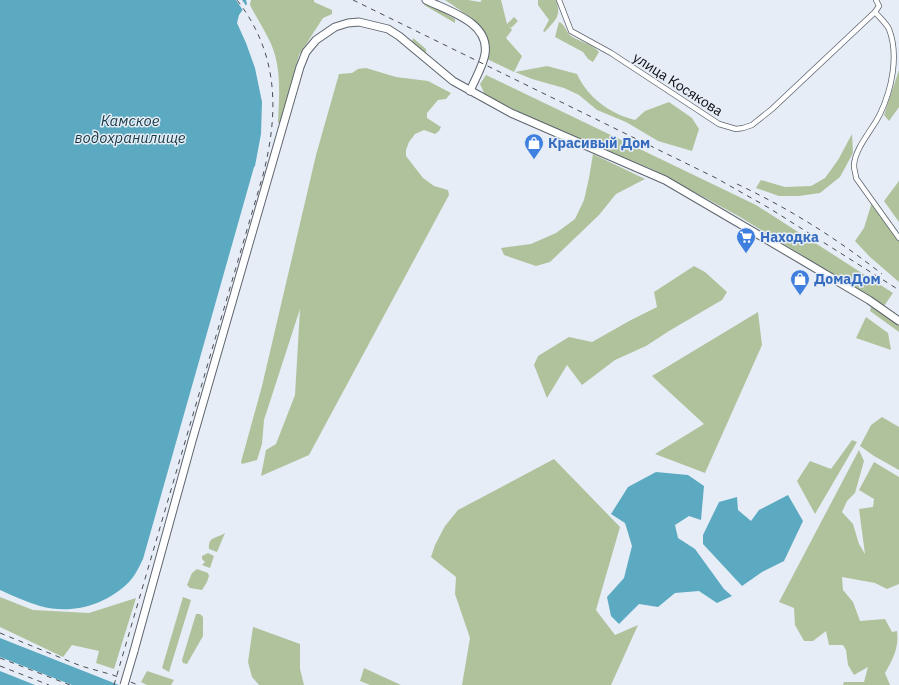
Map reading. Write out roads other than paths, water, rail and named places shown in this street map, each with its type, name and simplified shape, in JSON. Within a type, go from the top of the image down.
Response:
[{"type":"main road","points":[[426,0],[468,20],[477,28],[483,39],[485,47],[484,58],[470,91]]},
{"type":"main road","points":[[436,0],[457,14]]},
{"type":"main road","points":[[124,685],[202,405],[300,67],[306,52],[316,40],[335,27],[348,23],[368,23],[393,32],[445,75],[470,91],[512,113],[665,180],[843,285],[899,321]]},
{"type":"street","name":"улица Косякова","points":[[559,0],[568,25],[577,35],[611,53],[719,124],[736,129],[752,125],[772,109],[875,12]]},
{"type":"street","points":[[876,0],[879,6],[875,12],[888,28],[894,44],[894,76],[880,114],[856,156],[854,166],[856,178],[899,238]]},
{"type":"water","name":"Камское водохранилище","points":[[0,0],[246,0],[247,4],[239,15],[237,23],[255,68],[262,102],[261,134],[255,166],[143,559],[133,577],[120,590],[99,602],[76,608],[64,609],[40,606],[0,590]]},
{"type":"water","points":[[656,472],[688,475],[704,486],[701,520],[689,516],[675,525],[678,538],[695,549],[724,589],[732,596],[717,603],[699,591],[675,593],[658,607],[639,604],[619,624],[611,616],[607,597],[624,578],[632,546],[625,523],[611,514],[628,487]]},
{"type":"water","points":[[788,495],[803,521],[784,561],[762,572],[742,586],[703,544],[703,535],[719,502],[737,497],[738,510],[751,521],[759,510]]},
{"type":"water","points":[[0,638],[119,685],[72,685],[0,657]]},
{"type":"water","points":[[0,671],[35,685],[0,685]]},
{"type":"railway","points":[[114,685],[263,175],[268,152],[272,129],[273,106],[272,84],[268,62],[261,41],[251,20],[237,0]]},
{"type":"railway","points":[[353,0],[716,178],[769,208],[899,290]]},
{"type":"railway","points":[[737,184],[812,225],[847,248],[882,274]]},
{"type":"railway","points":[[0,633],[81,666],[113,675],[138,685]]},
{"type":"railway","points":[[0,658],[70,685]]},
{"type":"railway","points":[[0,666],[49,685]]},
{"type":"place","name":"Красивый Дом","points":[[534,160]]},
{"type":"place","name":"Находка","points":[[746,254]]},
{"type":"place","name":"ДомаДом","points":[[800,296]]}]
